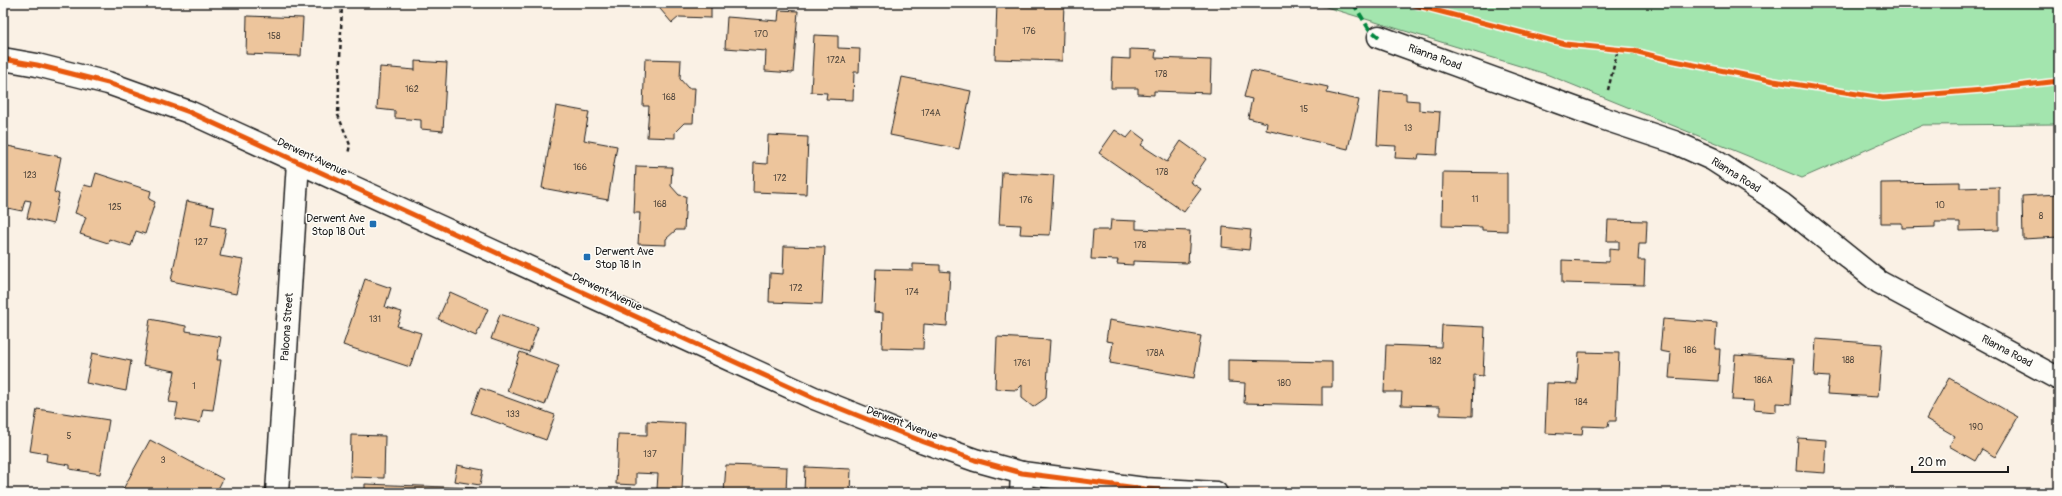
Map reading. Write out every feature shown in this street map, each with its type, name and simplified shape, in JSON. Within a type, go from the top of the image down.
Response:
[{"type":"street","name":"Rianna Road","points":[[1379,37],[1602,118],[1674,142],[1712,159],[1782,204],[1879,282],[2059,379]]},
{"type":"street","name":"Derwent Avenue","points":[[3,59],[86,76],[125,88],[189,112],[835,407],[924,442],[1021,483],[1216,493]]},
{"type":"street","name":"Paloona Street","points":[[277,493],[298,162]]},
{"type":"path","points":[[342,3],[338,115],[350,145],[342,182]]},
{"type":"path","points":[[1602,118],[1618,49]]},
{"type":"green space","points":[[1313,3],[2059,3],[2059,124],[1923,125],[1802,178],[1546,74]]},
{"type":"building","points":[[491,3],[524,3],[524,6]]},
{"type":"building","points":[[655,3],[711,3],[711,18],[679,17],[672,23]]},
{"type":"building","points":[[997,3],[1064,3],[1062,61],[995,59]]},
{"type":"building","points":[[779,10],[798,11],[793,73],[765,71],[766,51],[725,48],[727,17],[778,21]]},
{"type":"building","points":[[247,16],[303,18],[301,56],[246,54]]},
{"type":"building","points":[[814,35],[838,36],[838,48],[860,49],[859,72],[854,72],[853,100],[826,99],[827,93],[811,92]]},
{"type":"building","points":[[1130,49],[1156,50],[1155,58],[1211,60],[1210,93],[1154,91],[1154,95],[1138,94],[1138,88],[1111,88],[1112,58],[1130,59]]},
{"type":"building","points":[[645,59],[681,60],[680,79],[688,88],[695,88],[693,123],[684,123],[675,132],[675,138],[647,137],[649,106],[643,106]]},
{"type":"building","points":[[415,61],[447,63],[443,131],[421,129],[421,120],[395,118],[395,111],[377,109],[380,67],[415,70]]},
{"type":"building","points":[[1251,70],[1328,87],[1327,93],[1359,100],[1348,149],[1266,130],[1267,123],[1248,118],[1252,99],[1244,97]]},
{"type":"building","points":[[902,77],[971,91],[959,149],[890,135]]},
{"type":"building","points":[[1380,91],[1406,93],[1406,100],[1419,101],[1419,110],[1440,112],[1437,155],[1419,154],[1418,159],[1395,158],[1396,146],[1377,145]]},
{"type":"building","points":[[556,106],[589,112],[584,140],[617,146],[608,200],[542,188]]},
{"type":"building","points":[[1115,130],[1127,138],[1133,131],[1145,140],[1141,145],[1167,162],[1181,141],[1206,159],[1190,182],[1201,189],[1184,212],[1099,153]]},
{"type":"building","points":[[768,135],[808,137],[806,194],[753,192],[754,163],[767,164]]},
{"type":"building","points":[[3,145],[61,157],[54,192],[59,194],[53,224],[27,218],[31,201],[25,200],[22,211],[3,207]]},
{"type":"building","points":[[636,166],[672,167],[671,186],[679,195],[686,196],[684,230],[676,230],[666,239],[666,245],[638,244],[640,213],[634,213]]},
{"type":"building","points":[[1002,172],[1054,175],[1050,235],[1020,234],[1021,225],[999,224]]},
{"type":"building","points":[[1443,172],[1507,173],[1507,231],[1482,230],[1482,227],[1442,226]]},
{"type":"building","points":[[96,173],[151,191],[149,199],[155,202],[145,234],[136,231],[131,246],[109,239],[108,243],[80,234],[86,217],[75,213],[84,185],[92,187]]},
{"type":"building","points":[[1960,182],[1960,188],[1999,187],[1999,230],[1960,231],[1960,222],[1935,222],[1935,227],[1902,228],[1902,223],[1881,223],[1881,183]]},
{"type":"building","points":[[2059,194],[2059,237],[2023,239],[2022,196]]},
{"type":"building","points":[[187,201],[214,207],[211,225],[226,228],[220,256],[243,260],[236,294],[171,281]]},
{"type":"building","points":[[1111,220],[1136,221],[1136,229],[1190,231],[1188,263],[1133,261],[1133,265],[1117,264],[1118,260],[1091,259],[1093,230],[1110,230]]},
{"type":"building","points":[[1608,220],[1647,221],[1646,244],[1639,244],[1638,260],[1645,260],[1644,285],[1562,283],[1562,260],[1609,262],[1609,249],[1619,250],[1619,241],[1607,241]]},
{"type":"building","points":[[1223,227],[1251,230],[1249,250],[1222,247]]},
{"type":"building","points":[[784,246],[825,247],[822,304],[769,302],[770,273],[783,274]]},
{"type":"building","points":[[913,264],[940,265],[940,271],[950,272],[947,326],[924,324],[923,349],[882,348],[883,313],[874,312],[876,269],[913,270]]},
{"type":"building","points":[[365,279],[391,288],[385,307],[402,312],[397,326],[421,333],[410,367],[343,345]]},
{"type":"building","points":[[450,292],[488,309],[476,336],[438,319]]},
{"type":"building","points":[[500,314],[538,327],[529,352],[491,339]]},
{"type":"building","points":[[150,319],[186,326],[186,331],[221,337],[217,360],[221,360],[213,410],[203,409],[200,423],[175,419],[178,403],[169,402],[175,371],[143,365]]},
{"type":"building","points":[[1663,319],[1717,323],[1715,349],[1720,349],[1718,381],[1669,378],[1671,353],[1660,351]]},
{"type":"building","points":[[1109,320],[1201,336],[1194,378],[1110,363],[1113,342],[1106,341]]},
{"type":"building","points":[[1442,325],[1485,327],[1483,376],[1474,375],[1473,416],[1440,415],[1440,406],[1401,405],[1402,392],[1384,392],[1386,345],[1441,347]]},
{"type":"building","points":[[997,337],[1050,340],[1046,398],[1033,407],[1022,398],[1022,385],[1017,390],[995,389]]},
{"type":"building","points":[[1816,339],[1882,344],[1878,397],[1827,394],[1829,377],[1814,376]]},
{"type":"building","points":[[520,352],[559,366],[545,405],[507,391]]},
{"type":"building","points":[[1579,352],[1619,353],[1616,421],[1609,421],[1608,427],[1583,426],[1582,435],[1545,433],[1547,383],[1577,384]]},
{"type":"building","points":[[92,353],[131,361],[126,391],[86,383]]},
{"type":"building","points":[[1735,355],[1794,359],[1791,404],[1776,403],[1776,412],[1753,410],[1754,401],[1732,400]]},
{"type":"building","points":[[1228,360],[1332,362],[1332,387],[1322,387],[1322,405],[1244,403],[1245,383],[1228,382]]},
{"type":"building","points":[[1949,378],[2018,417],[1995,457],[1982,449],[1975,461],[1949,446],[1955,436],[1926,419]]},
{"type":"building","points":[[480,388],[555,415],[546,440],[471,413]]},
{"type":"building","points":[[37,409],[109,420],[100,474],[70,469],[70,465],[46,461],[47,454],[30,451]]},
{"type":"building","points":[[647,421],[685,423],[682,490],[657,489],[658,474],[636,473],[636,485],[616,484],[618,434],[647,435]]},
{"type":"building","points":[[351,435],[385,436],[384,478],[350,477]]},
{"type":"building","points":[[1798,438],[1827,440],[1825,473],[1796,471]]},
{"type":"building","points":[[150,440],[223,479],[216,493],[126,493],[122,491]]},
{"type":"building","points":[[457,465],[483,470],[480,485],[454,481]]},
{"type":"building","points":[[726,465],[787,467],[786,493],[724,493]]},
{"type":"building","points":[[805,467],[851,469],[850,493],[804,493]]},
{"type":"building","points":[[365,484],[474,488],[473,493],[365,493]]},
{"type":"marked path","points":[[1353,3],[1369,29],[1379,37]]},
{"type":"cycle path","points":[[1407,3],[1565,44],[1634,51],[1670,60],[1774,81],[1883,98],[1983,90],[2059,81]]},
{"type":"cycle path","points":[[3,59],[37,65],[108,83],[189,112],[814,398],[924,442],[975,460],[1022,473],[1145,489],[1216,493]]},
{"type":"place","name":"Derwent Ave Stop 18 Out","points":[[373,224]]},
{"type":"place","name":"Derwent Ave Stop 18 In","points":[[587,257]]}]
